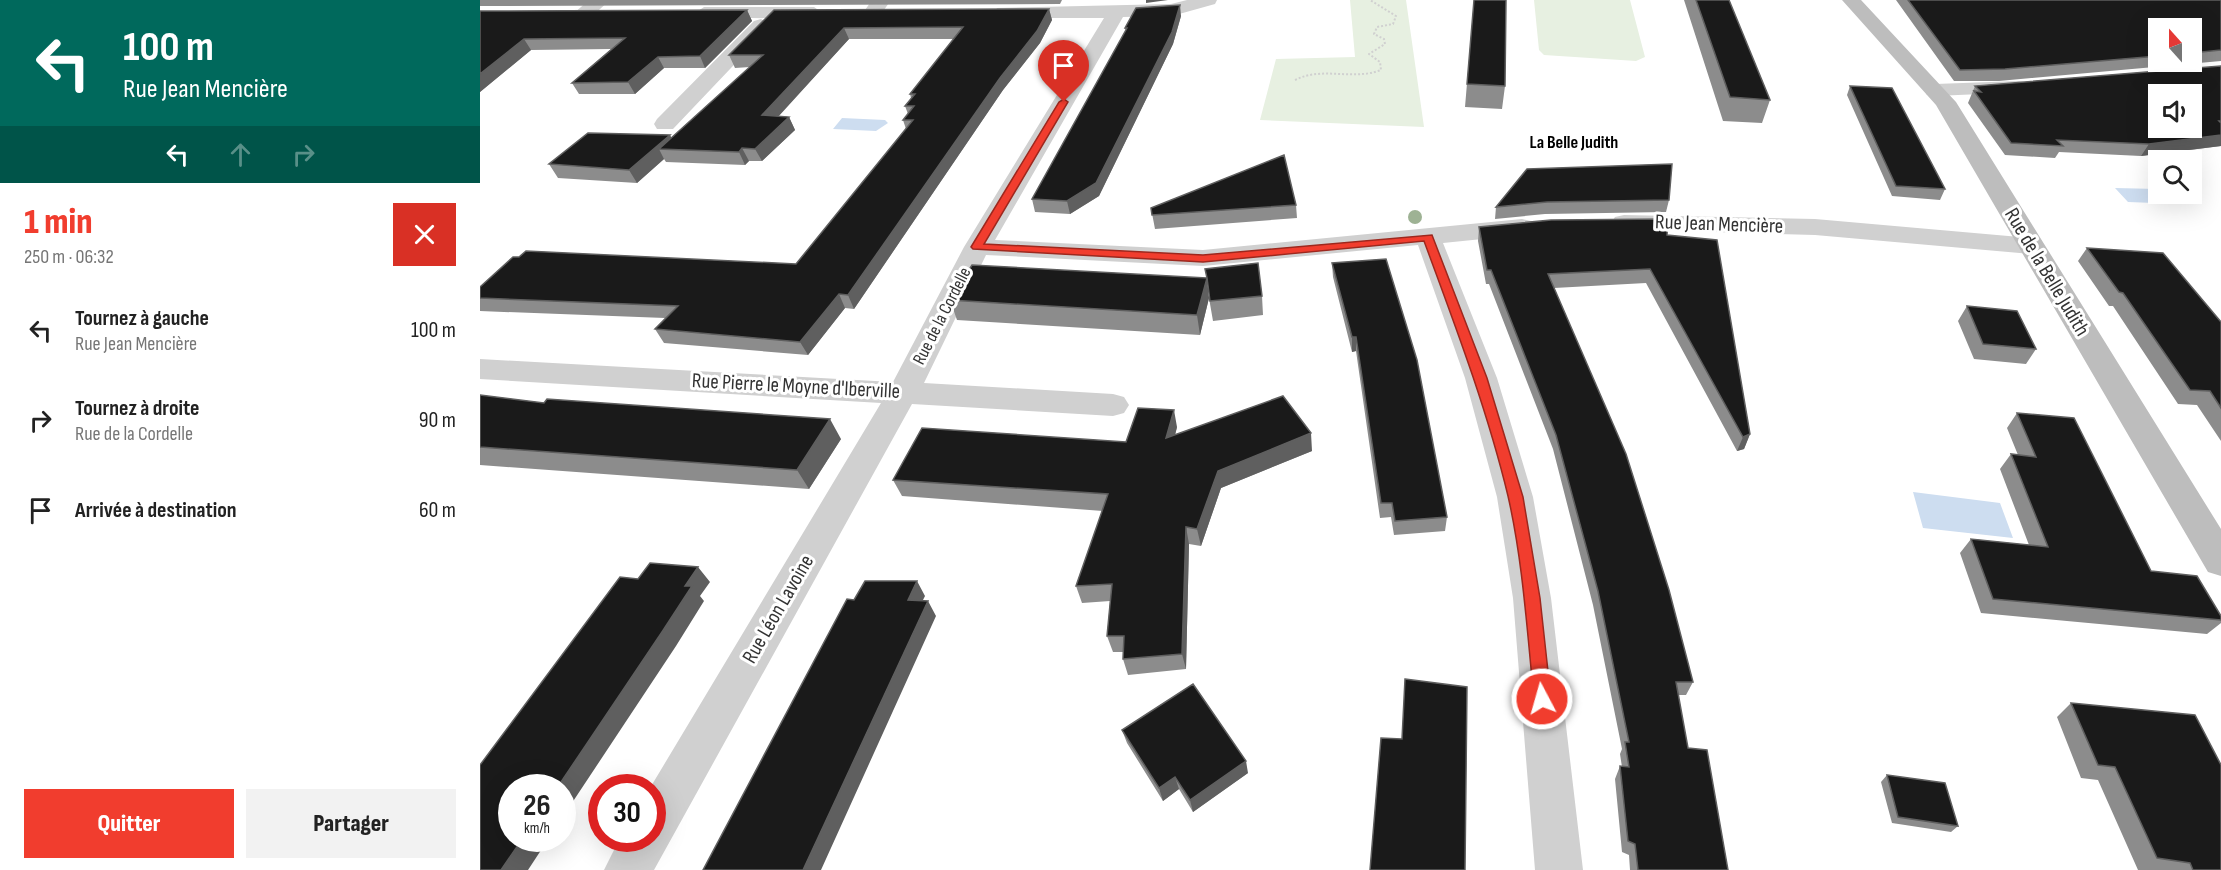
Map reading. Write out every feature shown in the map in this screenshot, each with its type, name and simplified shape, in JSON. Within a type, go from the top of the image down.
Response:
[{"type":"street","points":[[583,14],[601,0]]},
{"type":"street","points":[[989,12],[1172,10],[1208,0]]},
{"type":"street","name":"Rue de la Belle Judith","points":[[1851,0],[1935,90],[2221,560]]},
{"type":"street","points":[[850,13],[883,8]]},
{"type":"street","name":"Rue de la Cordelle","points":[[904,391],[976,247],[1117,12]]},
{"type":"street","points":[[560,14],[619,13]]},
{"type":"street","points":[[690,13],[828,13]]},
{"type":"street","points":[[665,124],[773,13]]},
{"type":"street","points":[[1935,90],[2034,86]]},
{"type":"street","name":"Rue Jean Mencière","points":[[1602,223],[1660,222],[1815,227],[2031,246]]},
{"type":"street","points":[[976,247],[1203,258],[1545,224]]},
{"type":"street","points":[[1428,237],[1481,378],[1515,497],[1532,598],[1559,870]]},
{"type":"street","name":"Rue Pierre le Moyne d'Iberville","points":[[480,369],[904,391],[1113,405]]},
{"type":"street","name":"Rue Léon Lavoine","points":[[666,803],[904,391]]},
{"type":"street","points":[[627,870],[638,852]]},
{"type":"path","points":[[1295,80],[1309,71],[1370,76],[1381,70],[1380,62],[1369,54],[1385,44],[1384,39],[1374,34],[1377,27],[1393,24],[1396,16],[1370,0]]},
{"type":"green space","points":[[1350,0],[1406,0],[1424,127],[1260,120],[1276,59],[1355,57]]},
{"type":"green space","points":[[1534,0],[1630,0],[1645,57],[1636,61],[1544,55],[1539,50]]},
{"type":"water","points":[[842,118],[885,120],[888,123],[876,131],[833,129]]},
{"type":"water","points":[[2115,188],[2148,189],[2148,203],[2128,202]]},
{"type":"water","points":[[1913,492],[2000,503],[2013,538],[1923,528]]},
{"type":"building","points":[[1474,0],[1506,0],[1505,86],[1467,84]]},
{"type":"building","points":[[1696,0],[1729,0],[1770,100],[1730,97]]},
{"type":"building","points":[[1908,0],[2221,0],[2221,50],[2202,52],[2202,18],[2148,18],[2148,57],[2005,69],[1960,70]]},
{"type":"building","points":[[1180,5],[1172,32],[1096,183],[1067,201],[1032,199],[1136,8]]},
{"type":"building","points":[[1049,9],[1037,31],[1000,78],[848,295],[839,294],[800,342],[655,329],[678,306],[480,298],[480,287],[513,257],[519,257],[526,251],[796,264],[913,120],[903,120],[914,106],[905,106],[915,94],[910,94],[963,27],[844,28],[762,115],[789,117],[755,149],[742,148],[739,152],[659,149],[763,55],[729,55],[774,10]]},
{"type":"building","points":[[747,10],[700,56],[658,57],[628,82],[572,83],[625,38],[524,39],[480,74],[480,11]]},
{"type":"building","points":[[2221,66],[2221,121],[2219,121],[2221,135],[2202,137],[2202,84],[2148,84],[2148,138],[2197,138],[2149,144],[2057,140],[2063,146],[2011,143],[1974,91],[1981,92],[1975,86],[2148,72],[2202,72],[2202,68]]},
{"type":"building","points":[[1850,86],[1892,88],[1945,189],[1896,186]]},
{"type":"building","points":[[588,133],[670,135],[629,170],[549,164]]},
{"type":"building","points":[[1284,155],[1296,205],[1152,215],[1151,208]]},
{"type":"building","points":[[1672,164],[1669,200],[1547,202],[1496,207],[1527,169]]},
{"type":"building","points":[[1668,219],[1667,235],[1717,240],[1750,434],[1743,437],[1650,269],[1548,274],[1626,454],[1669,590],[1693,682],[1676,682],[1688,748],[1707,750],[1728,870],[1638,870],[1635,844],[1628,841],[1620,766],[1629,767],[1625,742],[1629,742],[1598,591],[1556,435],[1491,270],[1487,270],[1479,227],[1551,220]]},
{"type":"building","points":[[2087,248],[2163,253],[2221,322],[2221,408],[2210,391],[2190,390],[2123,293],[2119,292]]},
{"type":"building","points":[[1386,259],[1417,360],[1447,517],[1395,521],[1392,503],[1381,503],[1356,337],[1352,337],[1332,263]]},
{"type":"building","points":[[1258,263],[1262,296],[1210,301],[1205,269]]},
{"type":"building","points":[[972,265],[1207,278],[1197,315],[950,300]]},
{"type":"building","points":[[1967,306],[2017,311],[2036,349],[1983,344]]},
{"type":"building","points":[[480,395],[544,403],[547,399],[830,419],[797,470],[480,447]]},
{"type":"building","points":[[1283,396],[1311,433],[1218,471],[1197,529],[1186,527],[1182,654],[1123,659],[1124,636],[1107,636],[1112,584],[1076,586],[1108,494],[893,480],[922,428],[1126,442],[1138,408],[1174,410],[1166,438]]},
{"type":"building","points":[[2017,413],[2074,418],[2151,571],[2197,576],[2221,616],[2221,620],[1993,599],[1971,539],[2048,547],[2011,454],[2036,457]]},
{"type":"building","points":[[650,563],[698,567],[685,586],[692,586],[566,774],[498,774],[498,852],[513,852],[501,870],[480,870],[480,765],[620,577],[638,579]]},
{"type":"building","points":[[865,581],[917,581],[908,600],[928,601],[803,870],[703,870],[847,599],[854,600]]},
{"type":"building","points":[[1405,679],[1467,687],[1465,870],[1370,870],[1381,738],[1402,739]]},
{"type":"building","points":[[1193,684],[1246,761],[1190,800],[1175,777],[1159,788],[1122,730]]},
{"type":"building","points":[[2071,703],[2195,715],[2221,765],[2221,870],[2193,870],[2190,863],[2157,858],[2115,767],[2098,765]]},
{"type":"building","points":[[1887,775],[1945,783],[1958,826],[1898,817]]},
{"type":"district","name":"La Belle Judith","points":[[1574,142]]},
{"type":"route","points":[[1064,102],[976,247],[1203,258],[1428,237],[1451,293],[1481,378],[1515,497],[1532,598],[1542,699]]}]
